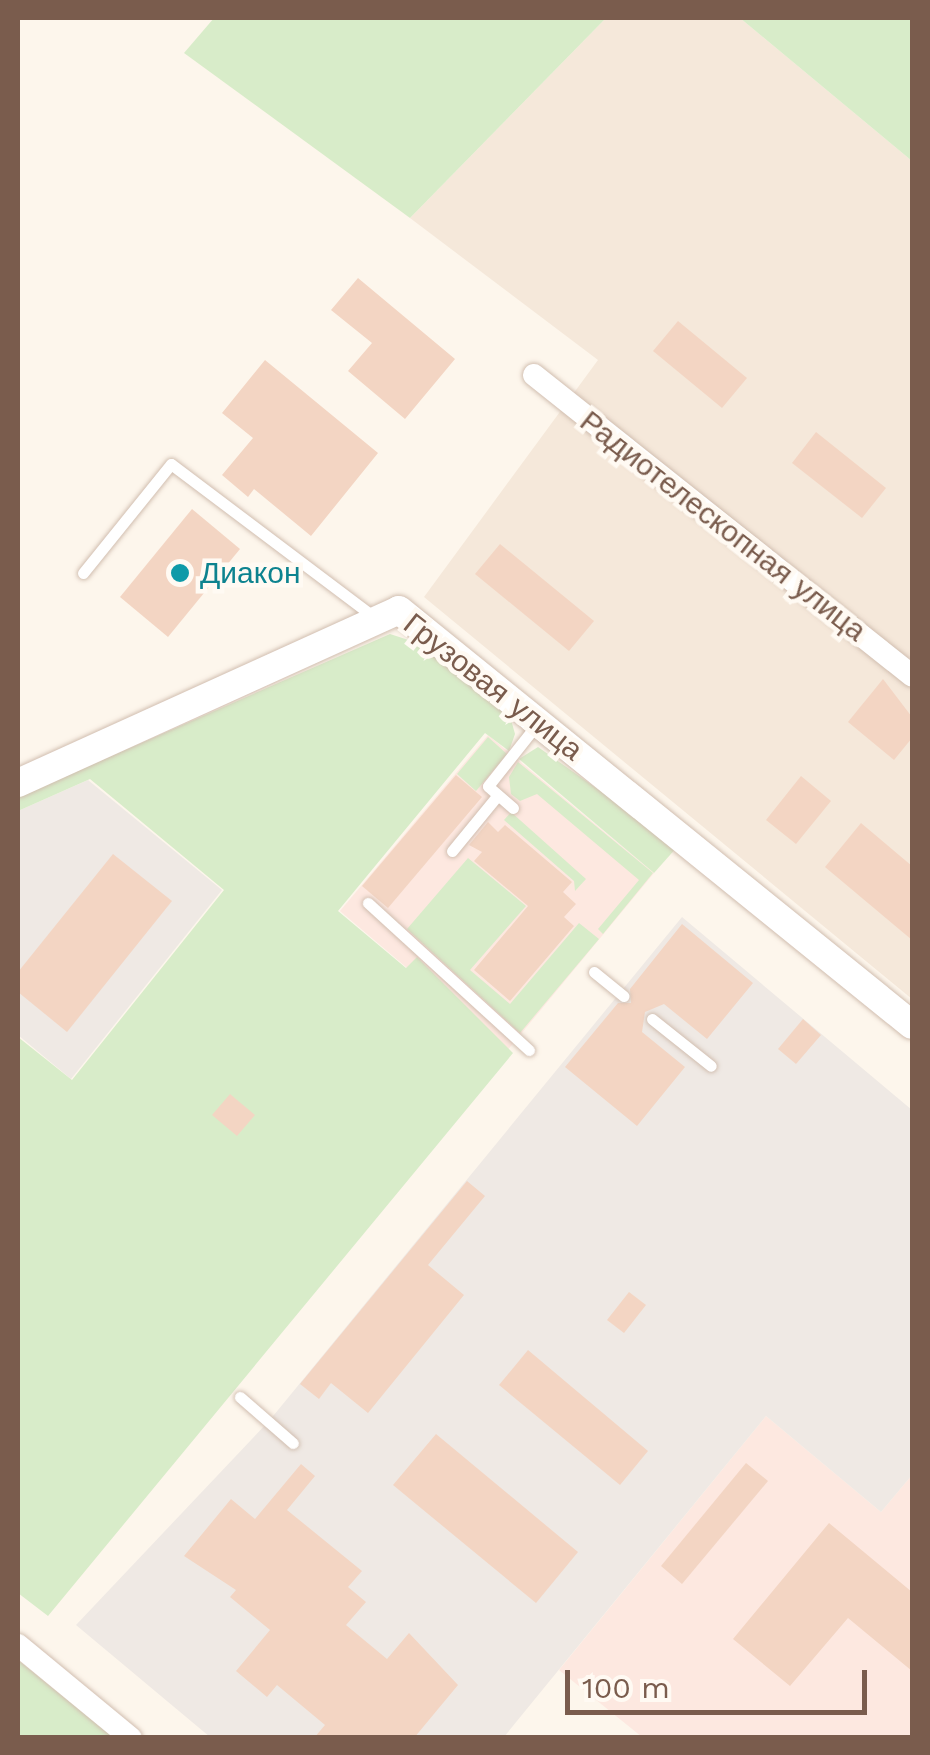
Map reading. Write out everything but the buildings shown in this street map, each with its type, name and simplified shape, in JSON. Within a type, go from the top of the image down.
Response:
[{"type":"street","name":"Радиотелескопная улица","points":[[534,375],[912,676]]},
{"type":"street","name":"Грузовая улица","points":[[18,782],[398,610],[912,1025]]},
{"type":"street","points":[[18,1645],[132,1738]]},
{"type":"lane","points":[[83,572],[171,464],[377,619]]},
{"type":"lane","points":[[513,808],[488,786],[538,723]]},
{"type":"lane","points":[[452,850],[498,795]]},
{"type":"lane","points":[[368,903],[394,921],[529,1050]]},
{"type":"lane","points":[[594,972],[624,996]]},
{"type":"lane","points":[[652,1018],[711,1066]]},
{"type":"lane","points":[[240,1397],[293,1443]]},
{"type":"shaded area","points":[[606,18],[740,18],[912,161],[912,999],[424,597],[598,360],[410,218]]},
{"type":"shaded area","points":[[488,735],[654,873],[506,1052],[340,911]]},
{"type":"shaded area","points":[[88,780],[222,890],[71,1079],[18,1035],[18,811]]},
{"type":"shaded area","points":[[682,917],[912,1110],[912,1475],[881,1512],[766,1416],[504,1737],[210,1737],[76,1625],[269,1421]]},
{"type":"shaded area","points":[[766,1416],[881,1512],[912,1475],[912,1737],[642,1737],[559,1670]]},
{"type":"green space","points":[[214,18],[606,18],[410,218],[184,53]]},
{"type":"green space","points":[[740,18],[912,18],[912,161]]},
{"type":"green space","points":[[390,634],[430,647],[510,716],[515,734],[509,751],[485,733],[338,911],[406,968],[417,957],[513,1053],[48,1616],[18,1593],[18,1037],[72,1080],[224,890],[90,779],[18,811],[18,797]]},
{"type":"green space","points":[[488,737],[507,754],[476,791],[457,774]]},
{"type":"green space","points":[[538,747],[678,846],[654,873],[519,759]]},
{"type":"green space","points":[[518,762],[653,873],[603,934],[598,929],[639,880],[537,794],[520,801],[511,794],[509,777]]},
{"type":"green space","points":[[511,812],[586,879],[575,891],[574,881],[504,820]]},
{"type":"green space","points":[[468,858],[526,906],[470,970],[510,1004],[579,923],[599,939],[520,1033],[407,929]]},
{"type":"green space","points":[[18,1660],[113,1737],[18,1737]]},
{"type":"place","name":"Диакон","points":[[180,573]]}]
